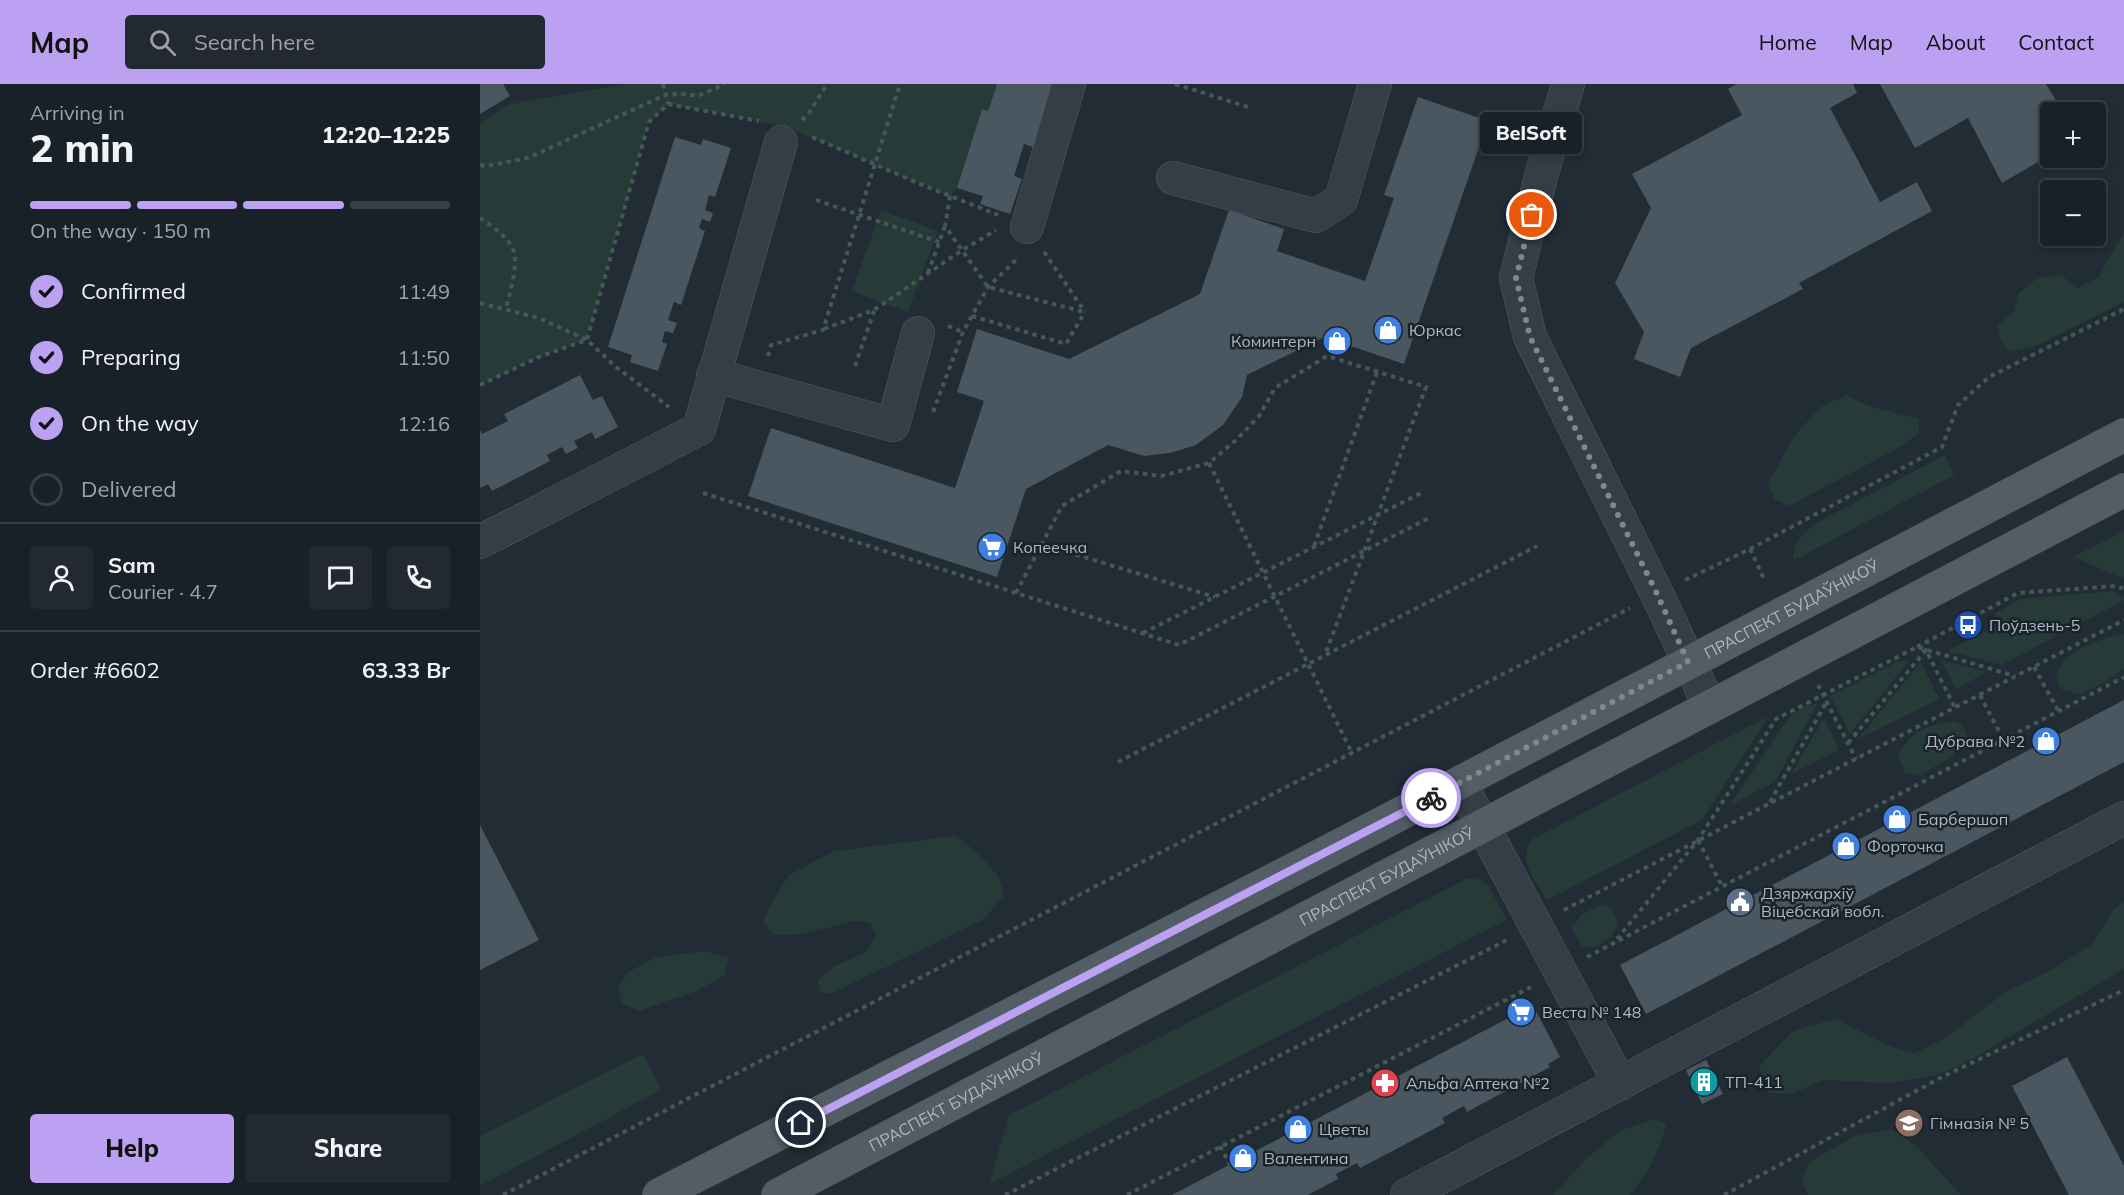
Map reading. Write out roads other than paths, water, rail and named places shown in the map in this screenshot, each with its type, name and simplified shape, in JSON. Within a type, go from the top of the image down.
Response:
[{"type":"main road","name":"ПРАСПЕКТ БУДАЎНІКОЎ","points":[[673,1192],[2124,435]]},
{"type":"main road","name":"ПРАСПЕКТ БУДАЎНІКОЎ","points":[[778,1195],[2124,490]]},
{"type":"street","points":[[1014,227],[1070,84]]},
{"type":"street","points":[[1173,178],[1316,216],[1341,200],[1375,84]]},
{"type":"street","points":[[1568,84],[1542,173],[1516,278],[1530,337],[1710,707]]},
{"type":"street","points":[[480,542],[699,429],[781,142]]},
{"type":"street","points":[[713,375],[893,425],[918,333]]},
{"type":"street","points":[[1460,783],[1620,1084]]},
{"type":"street","points":[[1407,1195],[2124,819]]},
{"type":"place","name":"BelSoft","points":[[1532,215]]},
{"type":"place","name":"Юркас","points":[[1388,330]]},
{"type":"place","name":"Коминтерн","points":[[1337,341]]},
{"type":"place","name":"Копеечка","points":[[992,547]]},
{"type":"place","name":"Поўдзень-5","points":[[1968,625]]},
{"type":"place","name":"Дубрава №2","points":[[2046,741]]},
{"type":"place","name":"Барбершоп","points":[[1897,819]]},
{"type":"place","name":"Форточка","points":[[1846,846]]},
{"type":"place","name":"Дзяржархіў Віцебскай вобл.","points":[[1740,902]]},
{"type":"place","name":"Веста № 148","points":[[1521,1012]]},
{"type":"place","name":"ТП-411","points":[[1704,1082]]},
{"type":"place","name":"Альфа Аптека №2","points":[[1385,1083]]},
{"type":"place","name":"Гімназія № 5","points":[[1909,1123]]},
{"type":"place","name":"Цветы","points":[[1298,1129]]},
{"type":"place","name":"Валентина","points":[[1243,1158]]}]
